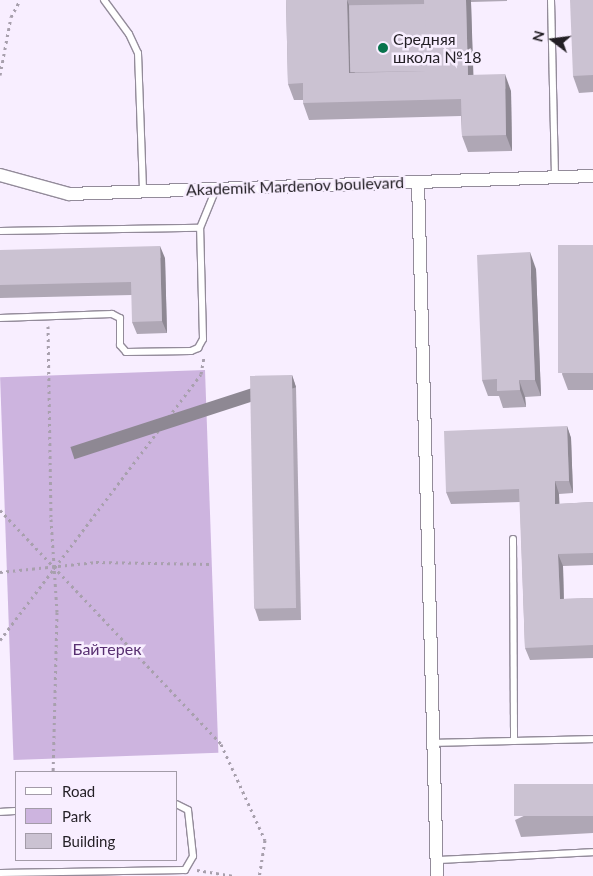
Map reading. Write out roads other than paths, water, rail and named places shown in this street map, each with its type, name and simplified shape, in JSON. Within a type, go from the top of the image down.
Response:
[{"type":"street","name":"Akademik Mardenov boulevard","points":[[0,175],[69,194],[593,176]]},
{"type":"street","points":[[418,182],[437,876]]},
{"type":"lane","points":[[104,0],[138,53],[144,191]]},
{"type":"lane","points":[[551,0],[555,177]]},
{"type":"lane","points":[[0,318],[112,314],[120,318],[120,345],[126,352],[191,351],[198,348],[203,339],[200,228],[216,189]]},
{"type":"lane","points":[[0,232],[200,228]]},
{"type":"lane","points":[[513,539],[514,741]]},
{"type":"lane","points":[[433,743],[593,739]]},
{"type":"lane","points":[[0,873],[185,870],[193,856],[188,810],[178,805]]},
{"type":"lane","points":[[0,812],[15,811]]},
{"type":"lane","points":[[437,860],[593,852]]},
{"type":"place","name":"Средняя школа №18","points":[[383,48]]},
{"type":"park label","name":"Байтерек","points":[[107,649]]}]
